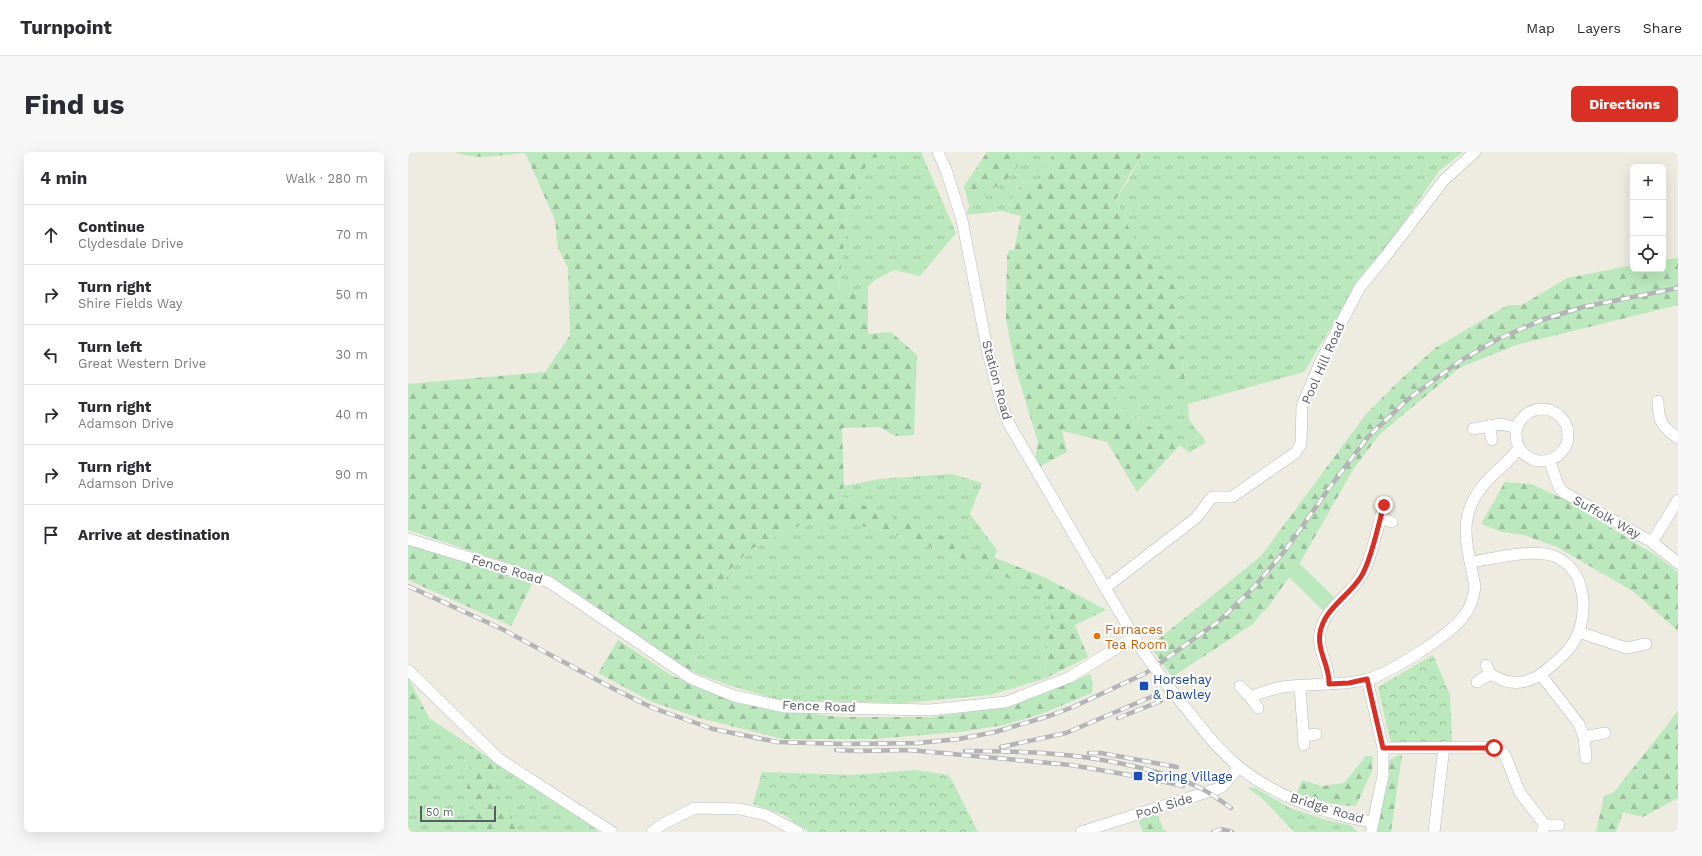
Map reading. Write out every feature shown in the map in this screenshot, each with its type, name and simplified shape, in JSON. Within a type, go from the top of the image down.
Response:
[{"type":"street","name":"Station Road","points":[[938,152],[946,170],[962,220],[988,353],[1002,406],[1009,424],[1105,588]]},
{"type":"street","name":"Pool Hill Road","points":[[1105,588],[1196,518],[1212,497],[1232,497],[1295,453],[1301,444],[1302,406],[1320,363],[1360,286],[1385,257],[1444,180],[1475,152]]},
{"type":"street","points":[[1658,401],[1658,412],[1661,423],[1667,430],[1678,438]]},
{"type":"street","points":[[1536,410],[1547,410],[1558,415],[1565,425],[1567,430],[1567,442],[1562,452],[1550,460],[1534,461],[1525,456],[1519,448],[1516,440],[1516,428],[1522,418],[1536,410]]},
{"type":"street","points":[[1473,429],[1501,424],[1516,428]]},
{"type":"street","points":[[1489,426],[1492,440]]},
{"type":"street","points":[[1250,697],[1269,690],[1300,686],[1349,683],[1367,679],[1414,655],[1445,635],[1459,622],[1469,608],[1474,595],[1466,530],[1470,506],[1482,487],[1519,448]]},
{"type":"street","name":"Suffolk Way","points":[[1550,460],[1559,487],[1563,492],[1652,542],[1678,563]]},
{"type":"street","points":[[1652,542],[1678,500]]},
{"type":"street","points":[[1329,684],[1328,670],[1319,646],[1321,628],[1329,612],[1362,575],[1384,505]]},
{"type":"street","points":[[1380,518],[1392,522]]},
{"type":"street","name":"Fence Road","points":[[408,538],[549,582],[692,679],[734,696],[785,707],[930,710],[1006,702],[1070,677],[1134,637]]},
{"type":"street","points":[[1470,562],[1533,554],[1549,555],[1561,560],[1576,576],[1582,590],[1583,615],[1578,632],[1569,649],[1541,675],[1524,682],[1501,681],[1488,669],[1477,682]]},
{"type":"street","name":"Bridge Road","points":[[1105,588],[1140,647],[1167,684],[1216,744],[1239,767],[1260,782],[1293,799],[1372,827]]},
{"type":"street","points":[[1578,632],[1626,648],[1646,644]]},
{"type":"street","points":[[408,670],[499,759],[612,832]]},
{"type":"street","points":[[1541,675],[1579,724],[1584,737],[1586,758]]},
{"type":"street","points":[[1367,679],[1383,748],[1383,776],[1372,827]]},
{"type":"street","points":[[1240,686],[1258,708]]},
{"type":"street","points":[[1300,686],[1304,740],[1316,734]]},
{"type":"street","points":[[1584,737],[1605,734]]},
{"type":"street","points":[[1383,748],[1490,747],[1501,752],[1507,760],[1520,793],[1543,829],[1559,824]]},
{"type":"street","points":[[1434,832],[1444,748]]},
{"type":"street","name":"Pool Side","points":[[1081,832],[1217,789],[1223,786],[1239,767]]},
{"type":"street","points":[[652,832],[663,824],[695,808],[740,809],[766,815],[798,832]]},
{"type":"green space","points":[[455,152],[899,152],[868,159],[847,222],[838,291],[868,291],[868,334],[891,332],[917,355],[914,435],[895,436],[880,427],[842,428],[844,486],[841,496],[1046,578],[1106,610],[1075,625],[1088,657],[1044,679],[1052,606],[1039,591],[944,551],[878,529],[815,518],[753,548],[735,563],[704,611],[693,672],[669,658],[584,598],[549,577],[408,530],[408,384],[545,372],[570,335],[568,268],[558,248],[555,220],[527,157],[524,153],[480,157],[463,155]]},
{"type":"green space","points":[[899,152],[921,152],[956,233],[920,276],[894,270],[875,280],[868,287],[868,291],[838,291],[847,222],[868,158]]},
{"type":"green space","points":[[987,152],[1022,152],[1015,173],[969,206],[964,186]]},
{"type":"green space","points":[[1022,152],[1054,152],[1039,182],[1023,183],[1012,198],[1009,213],[1002,211],[966,215],[969,206],[1015,173]]},
{"type":"green space","points":[[1054,152],[1143,152],[1116,199],[1138,248],[1159,274],[1181,290],[1175,305],[1185,381],[1142,359],[1112,395],[1137,419],[1180,445],[1137,492],[1107,442],[1062,431],[1067,452],[1039,467],[1035,459],[1038,442],[1016,370],[1006,319],[1007,257],[1009,250],[1014,250],[1021,216],[1009,213],[1012,198],[1023,183],[1039,182]]},
{"type":"green space","points":[[1143,152],[1463,152],[1439,171],[1396,234],[1356,286],[1304,372],[1188,404],[1189,420],[1206,442],[1189,453],[1180,445],[1137,419],[1112,395],[1142,359],[1185,380],[1175,305],[1181,290],[1159,274],[1138,248],[1116,199],[1127,183]]},
{"type":"green space","points":[[1678,258],[1678,305],[1516,345],[1459,368],[1380,434],[1354,468],[1301,561],[1265,611],[1263,611],[1253,624],[1172,677],[1150,646],[1261,556],[1366,414],[1435,348],[1508,305],[1522,305],[1567,278],[1630,266],[1630,272],[1666,272],[1666,260]]},
{"type":"green space","points":[[952,474],[982,483],[970,514],[997,550],[994,558],[841,496],[844,486],[879,479]]},
{"type":"green space","points":[[1505,482],[1531,484],[1564,499],[1657,556],[1678,572],[1678,631],[1634,592],[1557,547],[1524,535],[1502,532],[1481,524]]},
{"type":"green space","points":[[815,518],[878,529],[944,551],[1039,591],[1052,606],[1044,679],[990,695],[903,703],[783,701],[728,685],[693,672],[704,611],[735,563],[753,548]]},
{"type":"green space","points":[[408,543],[532,584],[511,626],[408,580]]},
{"type":"green space","points":[[1299,563],[1335,598],[1323,611],[1289,577]]},
{"type":"green space","points":[[618,640],[671,675],[722,697],[758,707],[839,717],[933,717],[1015,705],[1090,674],[1093,683],[1092,693],[1041,714],[1004,725],[960,732],[874,739],[783,739],[700,718],[652,702],[598,673]]},
{"type":"green space","points":[[1433,655],[1450,695],[1452,743],[1395,745],[1390,740],[1378,687]]},
{"type":"green space","points":[[408,678],[429,718],[598,832],[408,832]]},
{"type":"green space","points":[[408,678],[429,718],[408,708]]},
{"type":"green space","points":[[1678,710],[1678,798],[1643,817],[1623,812],[1616,832],[1596,832],[1604,796],[1614,792]]},
{"type":"green space","points":[[474,749],[497,764],[493,784],[507,814],[519,832],[481,832],[467,788]]},
{"type":"green space","points":[[1398,755],[1402,755],[1391,832],[1377,832],[1388,761]]},
{"type":"green space","points":[[1366,756],[1373,756],[1372,771],[1356,806],[1326,802],[1297,793],[1302,780],[1321,786],[1344,783]]},
{"type":"green space","points":[[915,770],[949,775],[978,832],[809,832],[784,815],[753,804],[762,772],[851,775]]},
{"type":"green space","points":[[1247,787],[1255,788],[1290,808],[1326,820],[1350,825],[1358,832],[1294,832],[1265,801]]},
{"type":"green space","points":[[1157,813],[1163,829],[1168,832],[1143,832],[1137,818]]},
{"type":"railway","points":[[408,586],[502,629],[614,689],[653,708],[713,729],[777,742],[843,744],[918,743],[959,739],[995,732],[1049,716],[1073,707],[1146,673],[1219,621],[1253,588],[1284,552],[1367,438],[1407,400],[1460,361],[1498,339],[1542,320],[1583,307],[1678,288]]},
{"type":"railway","points":[[1001,747],[1066,733],[1158,694]]},
{"type":"railway","points":[[1118,718],[1161,701]]},
{"type":"railway","points":[[836,750],[909,750],[1071,765],[1183,786]]},
{"type":"railway","points":[[965,751],[1051,754],[1115,762],[1153,771],[1193,784],[1208,792],[1231,808]]},
{"type":"railway","points":[[1089,753],[1101,753],[1177,767]]},
{"type":"railway","points":[[1213,832],[1221,829],[1232,832]]},
{"type":"place","name":"Furnaces Tea Room","points":[[1097,636]]},
{"type":"place","name":"Horsehay & Dawley","points":[[1144,686]]},
{"type":"place","name":"Spring Village","points":[[1138,776]]},
{"type":"route","points":[[1384,505],[1362,575],[1356,584],[1329,612],[1321,628],[1319,635],[1319,646],[1328,670],[1330,679],[1329,684],[1349,683],[1367,679],[1372,706],[1383,748],[1494,748]]}]
